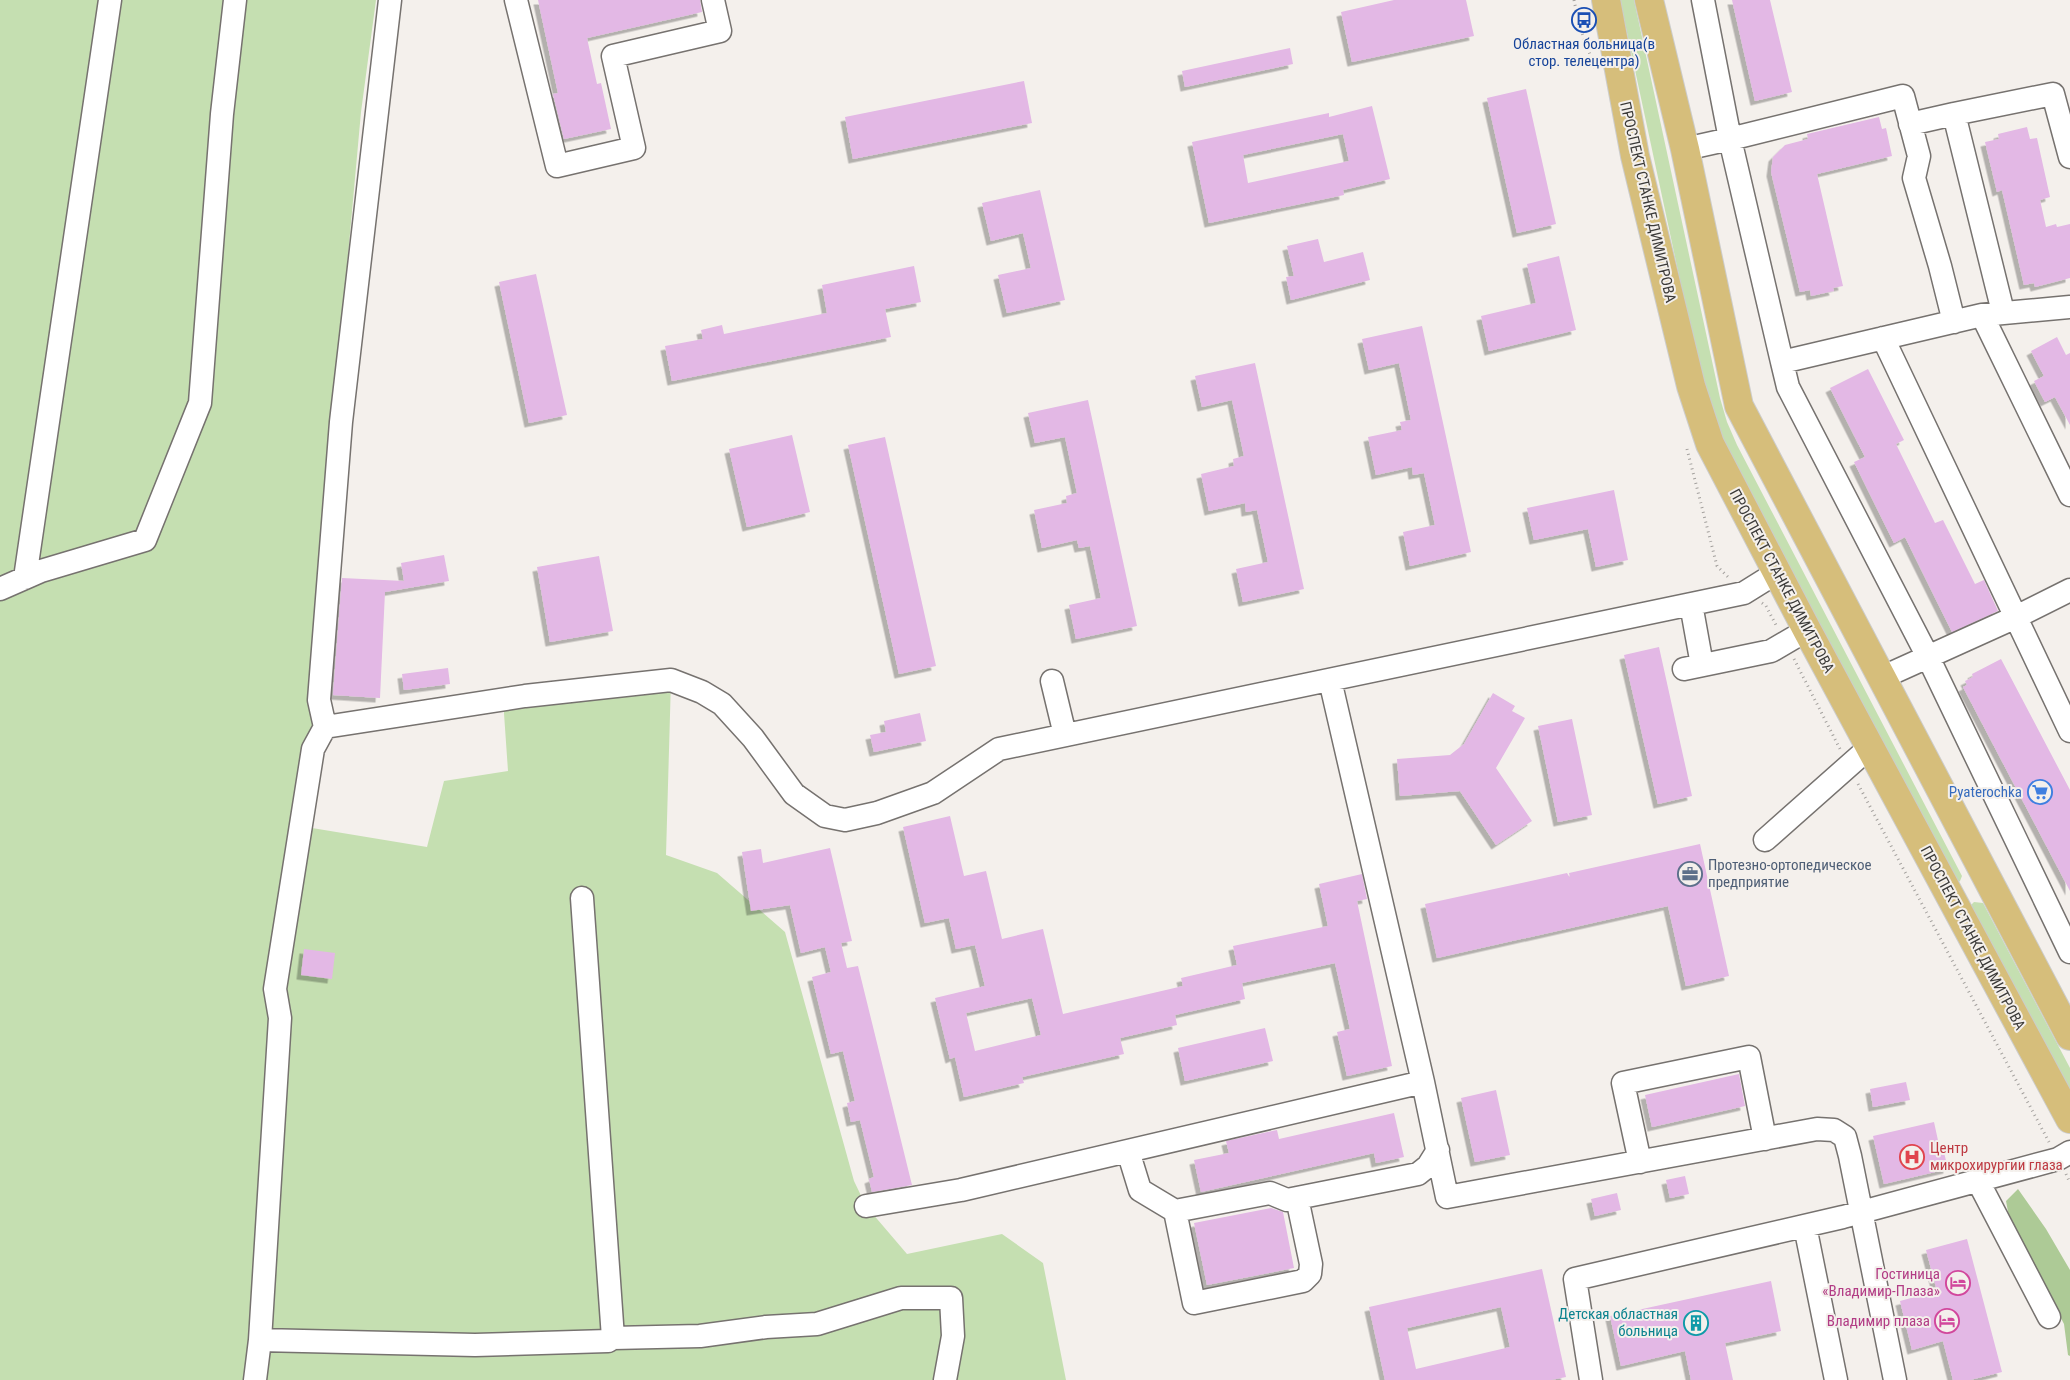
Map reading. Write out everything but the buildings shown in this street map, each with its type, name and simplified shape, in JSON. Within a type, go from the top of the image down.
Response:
[{"type":"main road","name":"ПРОСПЕКТ СТАНКЕ ДИМИТРОВА","points":[[1606,0],[1635,156],[1690,386],[1710,444],[1776,573],[2070,1120]]},
{"type":"main road","points":[[1649,0],[1685,149],[1740,406],[2070,1036]]},
{"type":"main road","points":[[1952,899],[1987,880]]},
{"type":"street","points":[[25,578],[110,0]]},
{"type":"street","points":[[0,589],[40,570],[145,540],[200,403],[222,114],[235,0]]},
{"type":"street","points":[[255,1380],[260,1340],[280,1018],[274,989],[300,826],[308,792],[313,749],[325,727],[319,700],[341,422],[390,0]]},
{"type":"street","points":[[516,0],[557,166],[634,148],[613,56],[720,31],[713,0]]},
{"type":"street","points":[[1703,0],[1730,139],[1788,387],[1928,656],[2070,952]]},
{"type":"street","points":[[1910,124],[2053,94],[2070,157]]},
{"type":"street","points":[[1685,149],[1903,96],[1919,156],[1914,178],[1954,322]]},
{"type":"street","points":[[1954,114],[1993,314],[2070,495]]},
{"type":"street","points":[[1782,362],[1993,314],[2070,307]]},
{"type":"street","points":[[1883,338],[2070,731]]},
{"type":"street","points":[[325,727],[525,696],[600,686],[671,680],[702,692],[722,704],[753,738],[794,794],[825,816],[845,820],[877,813],[933,793],[999,749],[1744,593],[1776,573]]},
{"type":"street","points":[[1881,678],[2016,617],[2070,590]]},
{"type":"street","points":[[1691,604],[1693,667],[1771,651],[1807,630]]},
{"type":"street","points":[[1330,680],[1423,1082],[1447,1197],[1817,1129],[1834,1130],[1845,1137],[1862,1212],[1895,1380]]},
{"type":"street","points":[[1052,681],[1065,735]]},
{"type":"street","points":[[1765,840],[1870,747]]},
{"type":"street","points":[[582,898],[613,1338]]},
{"type":"street","points":[[1640,1162],[1623,1083],[1749,1057],[1765,1139]]},
{"type":"street","points":[[866,1206],[961,1190],[1423,1082]]},
{"type":"street","points":[[1128,1152],[1140,1190],[1175,1211],[1270,1193],[1287,1200],[1418,1174],[1428,1166],[1438,1150]]},
{"type":"street","points":[[1591,1380],[1575,1279],[1862,1212],[2058,1159],[2070,1152]]},
{"type":"street","points":[[1978,1180],[2048,1317]]},
{"type":"street","points":[[1175,1211],[1194,1303],[1303,1281],[1310,1274],[1311,1264],[1297,1198]]},
{"type":"street","points":[[1806,1226],[1836,1380]]},
{"type":"street","points":[[260,1340],[475,1345],[700,1336],[766,1327],[816,1324],[901,1298],[951,1298],[953,1336],[945,1380]]},
{"type":"green space","points":[[0,0],[376,0],[361,112],[333,421],[319,700],[300,826],[427,847],[444,781],[508,771],[503,699],[671,680],[666,855],[717,873],[785,932],[854,1181],[866,1206],[907,1254],[1002,1234],[1043,1263],[1066,1380],[0,1380]]},
{"type":"green space","points":[[1620,0],[1634,0],[1720,398],[1727,422],[1737,445],[1962,876],[1960,881],[1955,884],[1949,882],[1708,411]]},
{"type":"green space","points":[[1974,902],[1983,903],[2070,1068],[2070,1100],[1970,906]]},
{"type":"green space","points":[[2018,1189],[2046,1229],[2070,1270],[2070,1356],[2068,1355],[2064,1324],[2009,1217],[2006,1201]]},
{"type":"place","name":"Областная больница(в стор. телецентра)","points":[[1584,20]]},
{"type":"place","name":"Pyaterochka","points":[[2040,792]]},
{"type":"place","name":"Протезно-ортопедическое предприятие","points":[[1690,874]]},
{"type":"place","name":"Центр микрохирургии глаза","points":[[1912,1157]]},
{"type":"place","name":"Гостиница «Владимир-Плаза»","points":[[1958,1283]]},
{"type":"place","name":"Владимир плаза","points":[[1947,1321]]},
{"type":"place","name":"Детская областная больница","points":[[1696,1323]]}]
